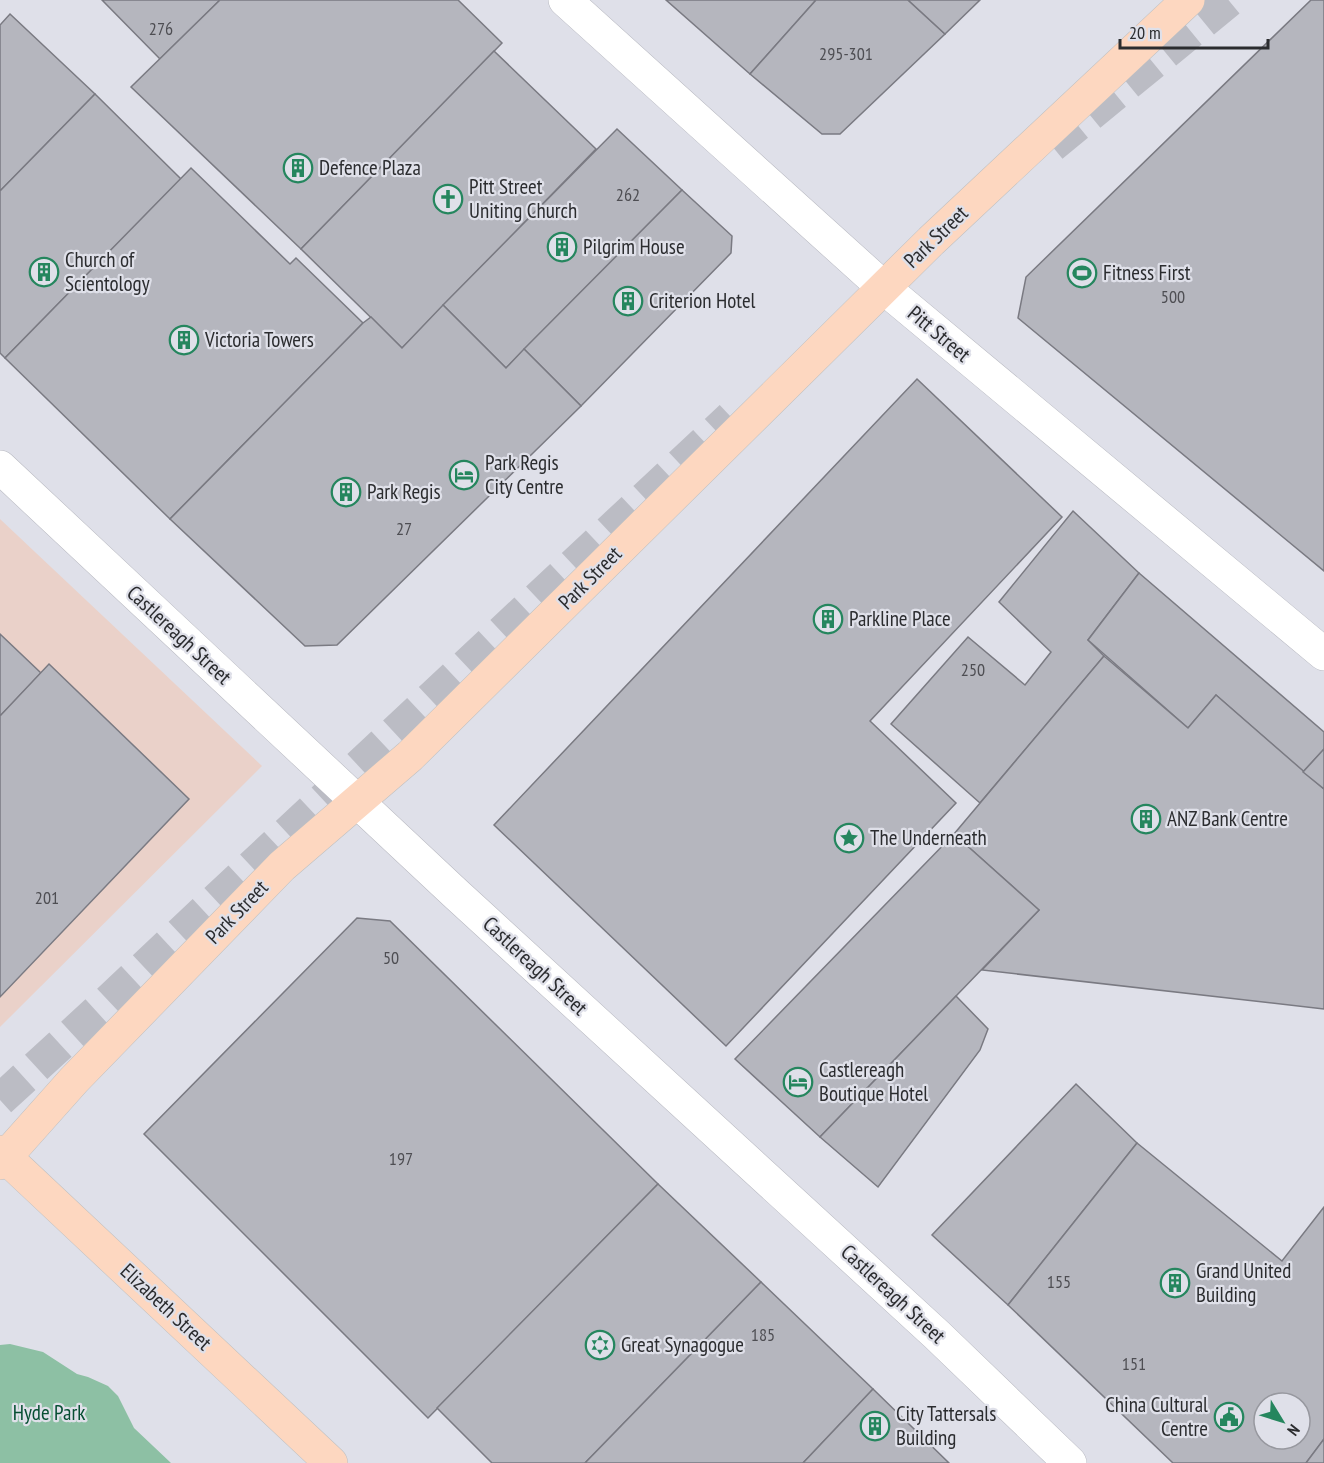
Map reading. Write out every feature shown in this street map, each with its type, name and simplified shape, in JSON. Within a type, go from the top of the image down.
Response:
[{"type":"main road","name":"Park Street","points":[[2,1158],[98,1055],[282,866],[358,802],[424,741],[817,351],[1188,0]]},
{"type":"main road","name":"Elizabeth Street","points":[[2,1158],[331,1463]]},
{"type":"street","name":"Pitt Street","points":[[565,0],[884,288],[1324,654]]},
{"type":"street","name":"Castlereagh Street","points":[[0,467],[358,802],[937,1335],[1071,1463]]},
{"type":"shaded area","points":[[0,519],[262,766],[0,1027]]},
{"type":"green space","name":"Hyde Park","points":[[10,1344],[43,1352],[77,1374],[108,1386],[118,1396],[134,1428],[171,1463],[0,1463],[0,1345]]},
{"type":"building","points":[[102,0],[220,0],[160,59]]},
{"type":"building","name":"Defence Plaza","points":[[220,0],[458,0],[502,43],[301,249],[131,87]]},
{"type":"building","points":[[666,0],[816,0],[750,74]]},
{"type":"building","points":[[816,0],[908,0],[945,34],[840,134],[822,134],[750,74]]},
{"type":"building","points":[[908,0],[980,0],[945,34]]},
{"type":"building","points":[[1311,0],[1324,0],[1324,571],[1018,318],[1026,277]]},
{"type":"building","points":[[10,14],[95,94],[0,191],[0,25]]},
{"type":"building","name":"Pitt Street Uniting Church","points":[[494,51],[596,149],[402,348],[301,249]]},
{"type":"building","name":"Church of Scientology","points":[[95,94],[181,179],[5,358],[0,353],[0,191]]},
{"type":"building","name":"Pilgrim House","points":[[617,129],[682,190],[506,368],[443,305]]},
{"type":"building","name":"Victoria Towers","points":[[191,168],[290,264],[296,258],[363,323],[170,519],[5,358]]},
{"type":"building","name":"Criterion Hotel","points":[[682,190],[732,236],[731,253],[581,406],[524,349]]},
{"type":"building","name":"Park Regis","points":[[443,305],[506,368],[524,349],[581,406],[337,645],[305,646],[170,519],[363,323],[371,317],[402,348]]},
{"type":"building","name":"Parkline Place","points":[[917,379],[1062,517],[870,721],[956,803],[726,1046],[494,825]]},
{"type":"building","points":[[1073,511],[1139,573],[1088,640],[1104,656],[980,803],[891,724],[968,637],[1025,685],[1051,652],[999,602]]},
{"type":"building","points":[[1139,573],[1324,732],[1324,749],[1303,772],[1216,695],[1188,728],[1088,640]]},
{"type":"building","points":[[0,634],[41,673],[0,716]]},
{"type":"building","name":"ANZ Bank Centre","points":[[1104,656],[1188,728],[1216,695],[1324,789],[1324,1009],[982,970],[1039,910],[954,834]]},
{"type":"building","points":[[49,664],[189,799],[0,997],[0,716]]},
{"type":"building","points":[[1324,749],[1324,789],[1303,772]]},
{"type":"building","points":[[954,834],[1039,910],[820,1137],[735,1059]]},
{"type":"building","points":[[357,918],[390,921],[658,1184],[428,1418],[144,1134]]},
{"type":"building","points":[[956,996],[988,1029],[980,1050],[878,1187],[820,1137]]},
{"type":"building","points":[[1076,1084],[1137,1143],[1008,1305],[932,1235]]},
{"type":"building","name":"Grand United Building","points":[[1137,1143],[1282,1261],[1324,1207],[1324,1439],[1306,1463],[1173,1463],[1008,1305]]},
{"type":"building","name":"Great Synagogue","points":[[658,1184],[761,1282],[585,1463],[492,1463],[437,1408]]},
{"type":"building","points":[[761,1282],[873,1389],[803,1463],[585,1463]]},
{"type":"building","name":"City Tattersals Building","points":[[873,1389],[949,1463],[803,1463]]},
{"type":"building","points":[[1324,1439],[1324,1463],[1306,1463]]},
{"type":"tunnel","points":[[1052,146],[1230,0]]},
{"type":"tunnel","points":[[0,1100],[731,417]]},
{"type":"place","name":"Defence Plaza","points":[[298,168]]},
{"type":"place","name":"Pitt Street Uniting Church","points":[[448,199]]},
{"type":"place","name":"Pilgrim House","points":[[562,247]]},
{"type":"place","name":"Church of Scientology","points":[[44,272]]},
{"type":"place","name":"Fitness First","points":[[1082,273]]},
{"type":"place","name":"Criterion Hotel","points":[[628,301]]},
{"type":"place","name":"Victoria Towers","points":[[184,340]]},
{"type":"place","name":"Park Regis City Centre","points":[[464,475]]},
{"type":"place","name":"Park Regis","points":[[346,492]]},
{"type":"place","name":"Parkline Place","points":[[828,619]]},
{"type":"place","name":"ANZ Bank Centre","points":[[1146,819]]},
{"type":"place","name":"The Underneath","points":[[849,838]]},
{"type":"place","name":"Castlereagh Boutique Hotel","points":[[798,1082]]},
{"type":"place","name":"Grand United Building","points":[[1175,1283]]},
{"type":"place","name":"Great Synagogue","points":[[600,1345]]},
{"type":"place","name":"China Cultural Centre","points":[[1229,1417]]},
{"type":"place","name":"City Tattersals Building","points":[[875,1426]]}]
